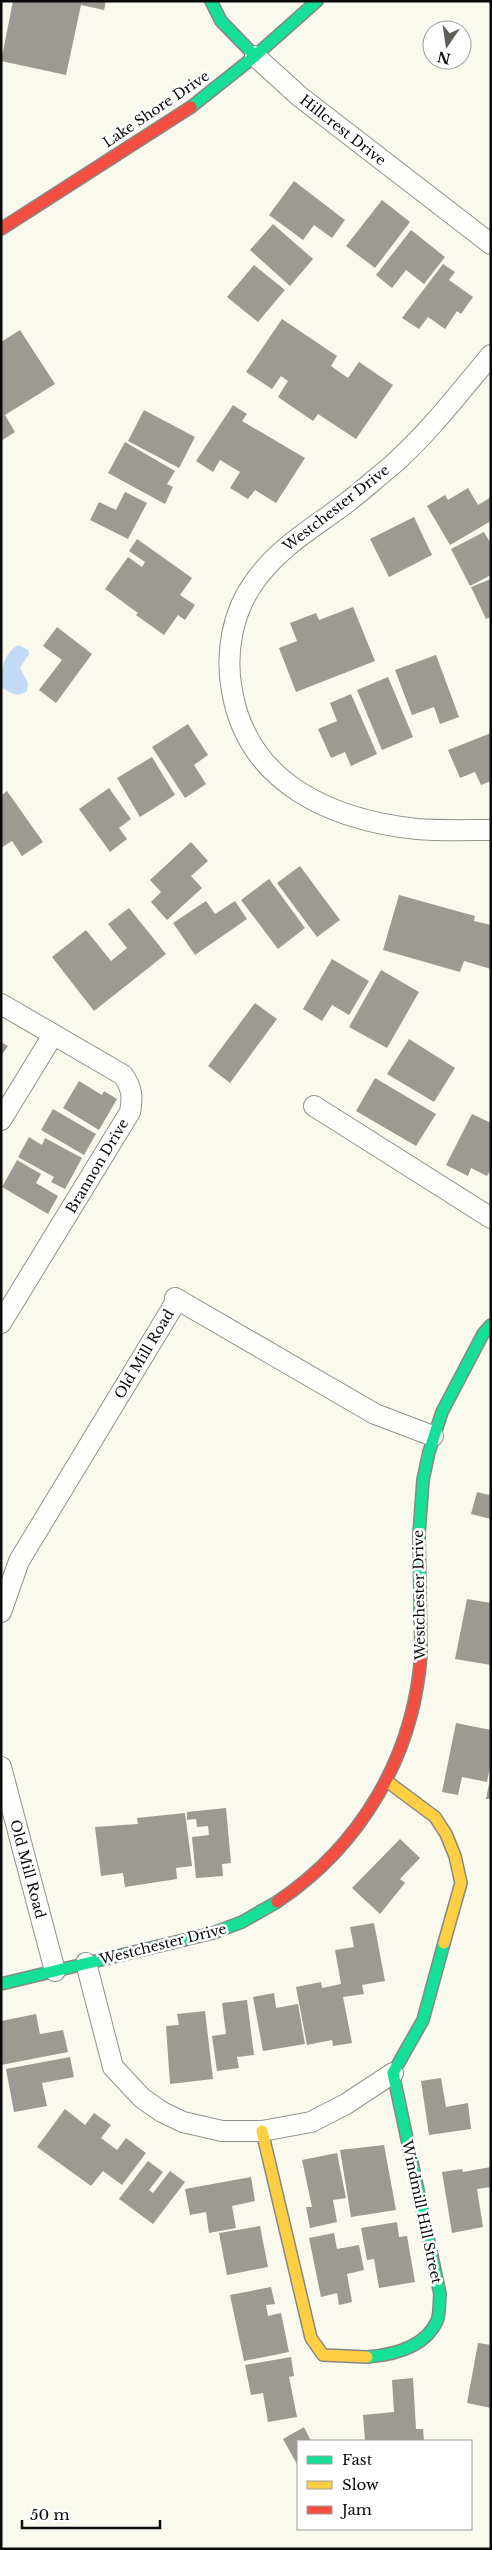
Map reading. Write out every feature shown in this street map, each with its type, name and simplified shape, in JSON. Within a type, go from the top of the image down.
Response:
[{"type":"street","name":"Hillcrest Drive","points":[[211,1],[221,21],[255,56],[299,96],[491,244]]},
{"type":"street","name":"Lake Shore Drive","points":[[1,229],[192,106],[255,56],[317,1]]},
{"type":"street","name":"Westchester Drive","points":[[491,355],[434,423],[392,465],[346,503],[291,541],[272,558],[254,582],[242,604],[230,644],[229,676],[240,723],[253,748],[278,778],[294,790],[331,809],[371,822],[418,829],[491,830]]},
{"type":"street","name":"Brannon Drive","points":[[1,1004],[53,1036],[124,1075],[130,1086],[133,1100],[130,1112],[1,1323]]},
{"type":"street","points":[[1,1120],[53,1036]]},
{"type":"street","points":[[314,1106],[491,1218]]},
{"type":"street","name":"Old Mill Road","points":[[1,1612],[19,1561],[174,1305],[176,1298],[375,1414],[433,1436]]},
{"type":"street","name":"Westchester Drive","points":[[1,1984],[223,1930],[261,1912],[317,1872],[367,1816],[388,1782],[412,1718],[418,1683],[422,1646],[418,1535],[419,1500],[424,1468],[433,1436],[444,1408],[484,1334],[491,1325]]},
{"type":"street","name":"Old Mill Road","points":[[1,1767],[55,1971]]},
{"type":"street","points":[[86,1963],[113,2067],[142,2098],[162,2112],[183,2122],[222,2131],[262,2131],[311,2122],[346,2104],[393,2073],[423,2020],[461,1883],[455,1856],[446,1834],[435,1817],[388,1782]]},
{"type":"street","name":"Windmill Hill Street","points":[[262,2131],[311,2338],[323,2354],[340,2359],[398,2352],[428,2336],[437,2321],[440,2294],[393,2073]]},
{"type":"water","points":[[19,645],[28,650],[29,654],[20,668],[28,683],[27,691],[17,694],[1,687],[1,681],[6,657],[9,652]]},
{"type":"building","points":[[13,1],[106,1],[104,10],[81,5],[66,75],[1,61]]},
{"type":"building","points":[[294,181],[345,220],[332,238],[314,225],[303,240],[269,215]]},
{"type":"building","points":[[382,200],[410,222],[375,268],[346,246]]},
{"type":"building","points":[[273,224],[313,259],[290,286],[250,250]]},
{"type":"building","points":[[411,230],[445,257],[424,284],[406,270],[392,288],[376,275]]},
{"type":"building","points":[[443,264],[455,272],[449,280],[473,297],[461,314],[457,311],[445,329],[428,317],[419,329],[402,318]]},
{"type":"building","points":[[254,265],[285,290],[258,322],[227,297]]},
{"type":"building","points":[[282,319],[337,356],[331,366],[348,378],[359,362],[393,385],[356,439],[318,414],[313,421],[278,397],[288,381],[281,376],[272,389],[246,372]]},
{"type":"building","points":[[20,330],[55,384],[5,415],[15,432],[1,441],[1,342]]},
{"type":"building","points":[[233,405],[247,414],[242,421],[305,458],[276,503],[255,490],[248,499],[230,488],[240,472],[220,460],[213,472],[196,461]]},
{"type":"building","points":[[144,410],[195,437],[179,468],[128,441]]},
{"type":"building","points":[[125,442],[175,471],[167,484],[173,487],[165,504],[108,473]]},
{"type":"building","points":[[468,488],[478,505],[491,497],[491,521],[450,545],[427,506],[445,495],[448,500]]},
{"type":"building","points":[[125,492],[147,503],[128,539],[90,520],[99,502],[116,510]]},
{"type":"building","points":[[414,517],[432,555],[389,577],[370,539]]},
{"type":"building","points":[[484,532],[491,544],[491,575],[470,586],[451,549]]},
{"type":"building","points":[[137,539],[192,578],[180,595],[195,605],[185,620],[178,615],[164,635],[105,589],[128,557],[142,567],[145,562],[129,551]]},
{"type":"building","points":[[491,579],[491,617],[486,619],[471,587]]},
{"type":"building","points":[[353,607],[375,661],[296,692],[279,648],[297,641],[290,623],[316,613],[319,620]]},
{"type":"building","points":[[57,627],[92,654],[56,703],[39,690],[62,660],[43,646]]},
{"type":"building","points":[[436,655],[459,717],[440,724],[434,707],[412,715],[395,670]]},
{"type":"building","points":[[388,677],[413,737],[382,750],[357,690]]},
{"type":"building","points":[[351,694],[377,754],[351,766],[345,752],[331,758],[318,729],[337,721],[330,703]]},
{"type":"building","points":[[188,724],[208,755],[194,765],[206,784],[185,798],[152,747]]},
{"type":"building","points":[[491,733],[491,781],[481,785],[475,772],[460,778],[448,750]]},
{"type":"building","points":[[152,757],[175,795],[140,817],[117,778]]},
{"type":"building","points":[[109,788],[131,819],[119,828],[127,839],[110,852],[79,809]]},
{"type":"building","points":[[7,791],[43,842],[22,856],[12,841],[1,848],[1,796]]},
{"type":"building","points":[[191,842],[208,861],[191,876],[202,888],[167,920],[151,902],[161,892],[150,880]]},
{"type":"building","points":[[300,866],[340,920],[317,937],[277,883]]},
{"type":"building","points":[[269,879],[305,928],[278,949],[241,900]]},
{"type":"building","points":[[399,895],[475,916],[474,921],[491,925],[491,969],[464,961],[460,972],[383,950]]},
{"type":"building","points":[[206,901],[215,914],[235,901],[247,919],[195,955],[173,923]]},
{"type":"building","points":[[129,908],[166,954],[94,1011],[52,957],[86,930],[111,961],[127,948],[108,924]]},
{"type":"building","points":[[332,959],[369,981],[349,1015],[332,1005],[322,1021],[303,1009]]},
{"type":"building","points":[[381,970],[419,992],[387,1048],[349,1027]]},
{"type":"building","points":[[255,1003],[277,1019],[230,1083],[208,1066]]},
{"type":"building","points":[[409,1039],[455,1068],[434,1102],[387,1074]]},
{"type":"building","points":[[1,1042],[8,1046],[1,1056]]},
{"type":"building","points":[[375,1078],[436,1114],[416,1146],[356,1111]]},
{"type":"building","points":[[79,1081],[102,1095],[104,1091],[117,1099],[99,1130],[63,1108]]},
{"type":"building","points":[[53,1109],[96,1134],[84,1155],[41,1130]]},
{"type":"building","points":[[472,1114],[491,1123],[491,1169],[487,1176],[471,1168],[468,1176],[446,1165]]},
{"type":"building","points":[[29,1137],[42,1145],[45,1138],[82,1158],[65,1189],[51,1182],[54,1177],[18,1157]]},
{"type":"building","points":[[17,1160],[41,1174],[36,1183],[58,1196],[48,1214],[2,1187]]},
{"type":"building","points":[[477,1492],[489,1495],[491,1492],[491,1519],[471,1514]]},
{"type":"building","points":[[467,1599],[491,1603],[491,1665],[455,1659]]},
{"type":"building","points":[[456,1723],[491,1730],[491,1762],[487,1782],[462,1777],[458,1795],[442,1792]]},
{"type":"building","points":[[490,1779],[491,1799],[486,1799]]},
{"type":"building","points":[[226,1808],[231,1863],[222,1864],[223,1876],[196,1878],[192,1837],[209,1835],[208,1826],[197,1827],[196,1819],[187,1820],[187,1812]]},
{"type":"building","points":[[185,1813],[192,1866],[176,1868],[177,1879],[125,1887],[123,1873],[101,1876],[95,1827],[138,1824],[137,1818]]},
{"type":"building","points":[[400,1839],[420,1858],[400,1879],[405,1883],[380,1914],[352,1888]]},
{"type":"building","points":[[374,1923],[385,1981],[362,1985],[364,1994],[343,1997],[352,2043],[333,2046],[332,2040],[307,2045],[296,1987],[321,1982],[322,1988],[341,1984],[335,1950],[354,1947],[350,1927]]},
{"type":"building","points":[[274,1993],[276,2008],[298,2004],[305,2044],[263,2051],[253,1997]]},
{"type":"building","points":[[247,2000],[254,2055],[237,2057],[239,2068],[217,2071],[212,2036],[226,2034],[222,2003]]},
{"type":"building","points":[[205,2011],[213,2079],[170,2084],[166,2026],[179,2025],[177,2014]]},
{"type":"building","points":[[36,2014],[40,2034],[63,2030],[68,2052],[1,2065],[1,2021]]},
{"type":"building","points":[[70,2057],[74,2077],[42,2083],[47,2106],[14,2112],[6,2069]]},
{"type":"building","points":[[441,2078],[446,2107],[468,2103],[471,2129],[429,2135],[421,2081]]},
{"type":"building","points":[[65,2109],[85,2125],[94,2113],[111,2125],[101,2138],[117,2150],[126,2138],[146,2153],[122,2185],[103,2171],[91,2186],[37,2147]]},
{"type":"building","points":[[384,2145],[396,2210],[351,2217],[340,2150]]},
{"type":"building","points":[[337,2153],[346,2198],[333,2200],[337,2222],[310,2228],[306,2207],[312,2207],[302,2160]]},
{"type":"building","points":[[148,2161],[163,2172],[149,2190],[153,2193],[170,2171],[185,2182],[153,2224],[119,2199]]},
{"type":"building","points":[[491,2167],[491,2187],[477,2189],[483,2227],[452,2233],[442,2172],[462,2169],[463,2172]]},
{"type":"building","points":[[251,2177],[255,2201],[232,2206],[236,2228],[209,2233],[206,2212],[190,2215],[185,2189]]},
{"type":"building","points":[[397,2222],[399,2237],[407,2236],[415,2282],[379,2288],[374,2259],[367,2260],[361,2228]]},
{"type":"building","points":[[260,2226],[268,2267],[227,2275],[219,2233]]},
{"type":"building","points":[[334,2233],[337,2249],[359,2245],[364,2270],[347,2274],[352,2302],[339,2305],[337,2293],[321,2297],[309,2238]]},
{"type":"building","points":[[271,2287],[275,2304],[266,2305],[268,2316],[281,2313],[289,2352],[244,2361],[230,2295]]},
{"type":"building","points":[[478,2343],[491,2345],[491,2408],[467,2403]]},
{"type":"building","points":[[291,2357],[294,2376],[289,2377],[297,2417],[268,2422],[263,2393],[251,2395],[245,2365]]},
{"type":"building","points":[[413,2378],[416,2429],[423,2429],[424,2440],[365,2440],[363,2415],[394,2412],[392,2380]]},
{"type":"building","points":[[304,2427],[310,2440],[297,2440],[297,2464],[283,2439]]},
{"type":"traffic: fast","points":[[211,1],[221,21],[255,56]]},
{"type":"traffic: fast","points":[[191,107],[255,56],[317,1]]},
{"type":"traffic: fast","points":[[421,1654],[419,1534],[423,1480],[429,1452],[442,1412],[483,1334],[491,1325]]},
{"type":"traffic: fast","points":[[1,1984],[213,1933],[242,1922],[277,1902]]},
{"type":"traffic: fast","points":[[367,2357],[397,2352],[416,2343],[432,2330],[439,2315],[440,2294],[393,2073],[423,2020],[444,1943]]},
{"type":"traffic: slow","points":[[388,1782],[435,1817],[446,1834],[455,1856],[461,1883],[444,1943]]},
{"type":"traffic: slow","points":[[262,2131],[311,2338],[323,2355],[367,2357]]},
{"type":"traffic: jam","points":[[1,229],[191,107]]},
{"type":"traffic: jam","points":[[277,1902],[307,1879],[334,1853],[358,1825],[378,1795],[395,1762],[408,1727],[416,1691],[421,1654]]}]
